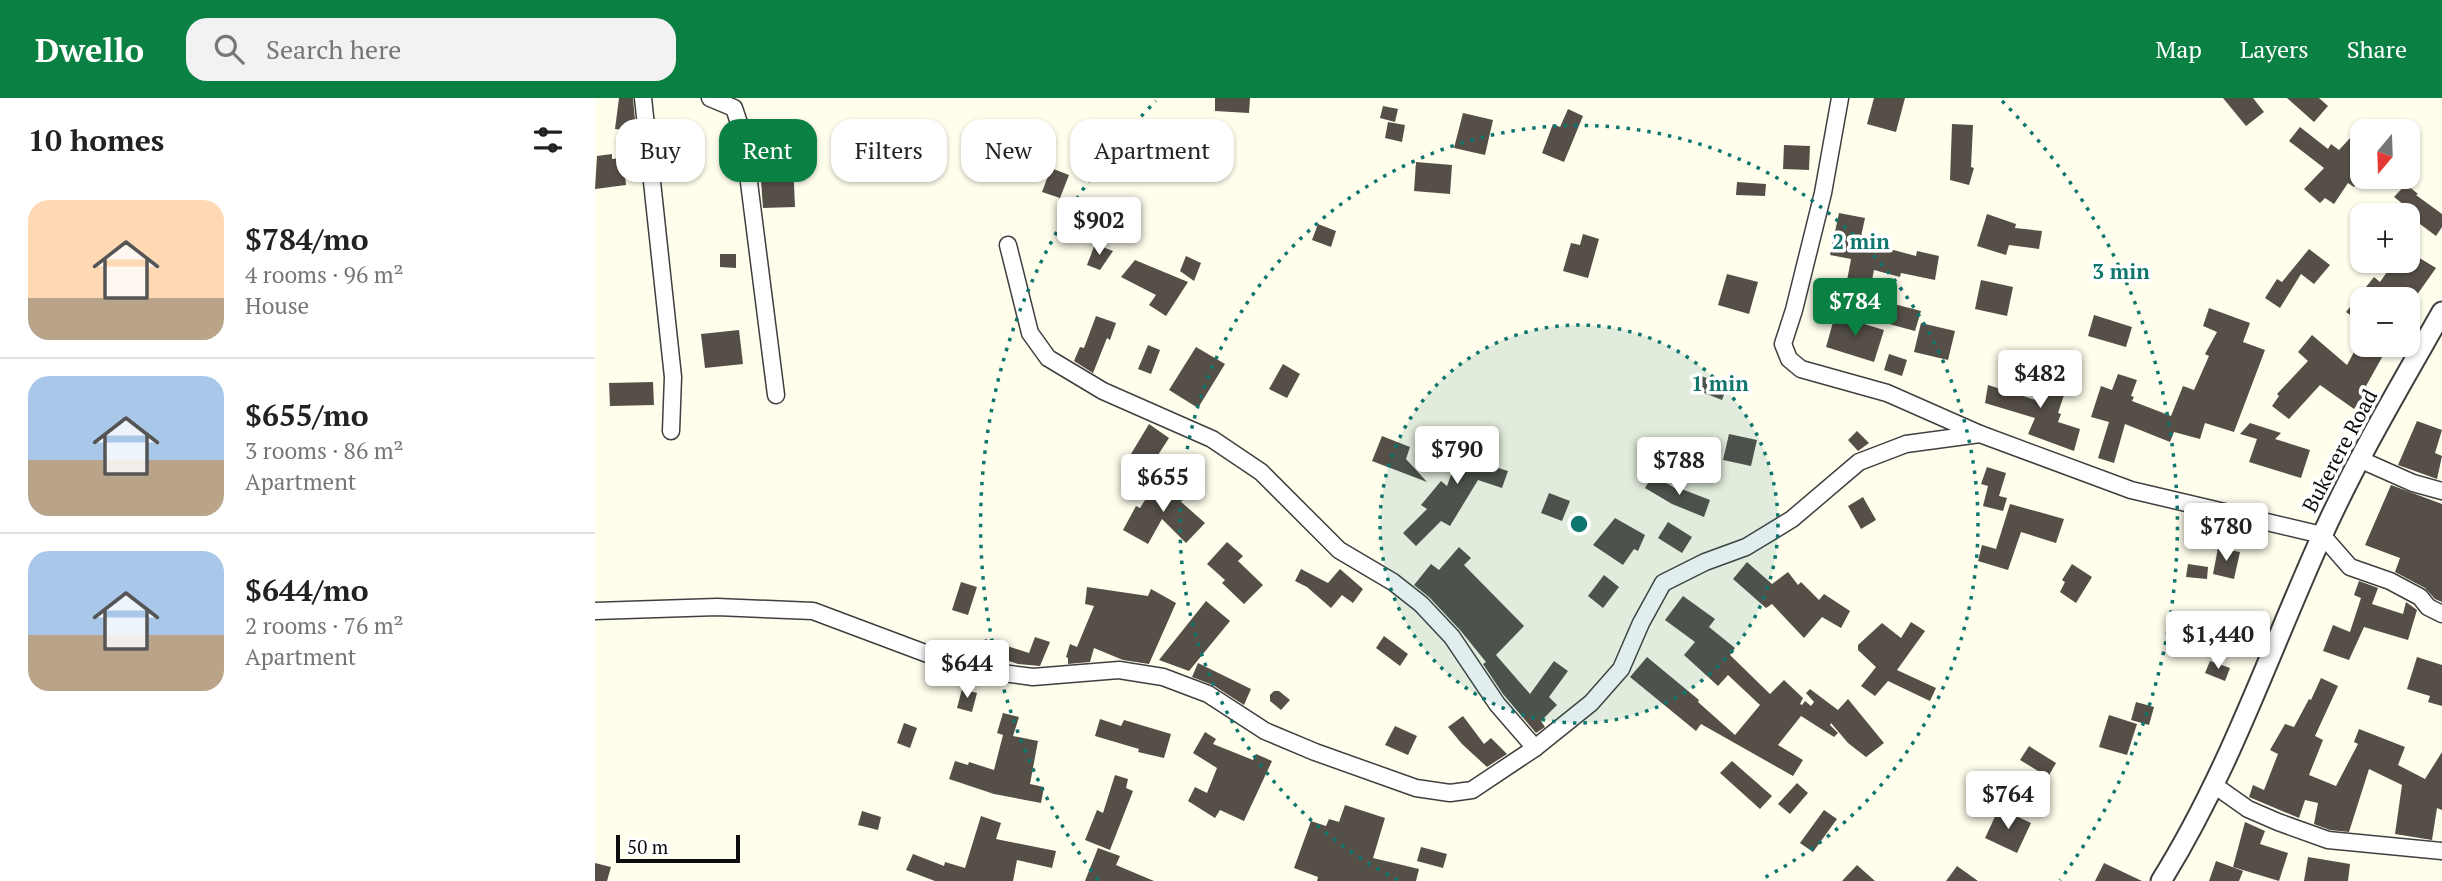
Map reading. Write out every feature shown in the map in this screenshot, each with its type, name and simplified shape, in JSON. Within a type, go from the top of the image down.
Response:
[{"type":"street","points":[[643,98],[673,377],[671,431]]},
{"type":"street","points":[[711,98],[734,108],[743,135],[776,395]]},
{"type":"street","points":[[1840,98],[1823,194],[1783,344],[1789,359],[1801,369],[1887,393],[1980,434],[2131,490],[2322,535],[2350,568],[2390,581],[2420,597],[2428,607],[2442,614]]},
{"type":"street","points":[[1008,245],[1030,333],[1048,358],[1103,391],[1212,439],[1261,472],[1339,550],[1393,582],[1421,604],[1452,637],[1497,704],[1535,748]]},
{"type":"street","name":"Bukerere Road","points":[[2161,881],[2189,837],[2214,785],[2322,535],[2359,459],[2442,312]]},
{"type":"street","points":[[595,611],[717,607],[813,611],[941,659],[988,671],[1033,677],[1119,670],[1163,677],[1208,694],[1265,731],[1315,752],[1416,788],[1450,793],[1472,790],[1535,748],[1591,702],[1621,669],[1663,583],[1705,562],[1746,547],[1792,519],[1859,462],[1906,444],[1980,434]]},
{"type":"street","points":[[2359,459],[2413,483],[2442,491]]},
{"type":"street","points":[[2214,785],[2248,809],[2328,840],[2442,851]]},
{"type":"building","points":[[619,98],[633,98],[635,119],[616,119]]},
{"type":"building","points":[[1215,98],[1250,98],[1249,113],[1215,111]]},
{"type":"building","points":[[1874,98],[1905,98],[1896,132],[1867,124]]},
{"type":"building","points":[[2223,98],[2253,98],[2264,112],[2246,126]]},
{"type":"building","points":[[2287,98],[2319,98],[2328,106],[2314,122]]},
{"type":"building","points":[[1383,106],[1398,109],[1395,122],[1380,118]]},
{"type":"building","points":[[1568,109],[1583,116],[1564,162],[1542,153],[1553,124],[1560,127]]},
{"type":"building","points":[[1463,113],[1493,120],[1485,155],[1454,148]]},
{"type":"building","points":[[1388,122],[1405,125],[1402,142],[1385,138]]},
{"type":"building","points":[[1952,124],[1973,125],[1971,167],[1974,168],[1969,185],[1950,180]]},
{"type":"building","points":[[2300,127],[2328,149],[2331,144],[2339,150],[2350,138],[2350,184],[2348,183],[2334,204],[2325,198],[2320,203],[2304,189],[2324,168],[2289,141]]},
{"type":"building","points":[[1784,145],[1810,146],[1809,170],[1783,169]]},
{"type":"building","points":[[612,154],[612,159],[616,159],[616,182],[626,182],[626,185],[595,189],[597,156]]},
{"type":"building","points":[[1416,162],[1452,165],[1450,194],[1414,191]]},
{"type":"building","points":[[1056,170],[1069,175],[1060,198],[1042,192],[1046,182],[1056,182]]},
{"type":"building","points":[[761,182],[794,182],[795,207],[763,208]]},
{"type":"building","points":[[1737,182],[1766,184],[1765,196],[1736,195]]},
{"type":"building","points":[[2401,189],[2412,189],[2442,214],[2442,227],[2436,236],[2420,224],[2420,203],[2402,203],[2394,197]]},
{"type":"building","points":[[1075,212],[1091,219],[1086,232],[1069,226]]},
{"type":"building","points":[[1839,213],[1865,218],[1860,241],[1916,256],[1917,251],[1939,256],[1935,280],[1901,273],[1900,277],[1874,270],[1870,290],[1846,286],[1851,259],[1830,255]]},
{"type":"building","points":[[1987,214],[2016,224],[2015,228],[2042,231],[2039,249],[2009,245],[2006,255],[1977,246]]},
{"type":"building","points":[[1318,224],[1336,231],[1331,247],[1312,240]]},
{"type":"building","points":[[1583,234],[1599,239],[1588,278],[1563,271],[1571,243],[1580,245]]},
{"type":"building","points":[[1095,244],[1113,251],[1100,270],[1087,265]]},
{"type":"building","points":[[2309,249],[2330,265],[2314,284],[2301,274],[2280,308],[2265,298],[2277,279],[2282,282]]},
{"type":"building","points":[[720,254],[736,254],[736,268],[720,267]]},
{"type":"building","points":[[1186,256],[1201,263],[1194,281],[1180,271]]},
{"type":"building","points":[[2420,258],[2436,268],[2420,291],[2420,287],[2366,287],[2374,277],[2380,282],[2386,273],[2420,273]]},
{"type":"building","points":[[1135,260],[1188,282],[1166,316],[1149,305],[1156,295],[1121,277]]},
{"type":"building","points":[[1727,274],[1758,282],[1749,314],[1718,305]]},
{"type":"building","points":[[1981,280],[2013,287],[2007,316],[1975,309]]},
{"type":"building","points":[[1894,304],[1921,311],[1915,331],[1889,324]]},
{"type":"building","points":[[2209,308],[2250,323],[2243,342],[2265,350],[2234,432],[2205,423],[2200,439],[2174,432],[2170,442],[2125,424],[2114,463],[2098,458],[2109,422],[2091,417],[2101,386],[2112,390],[2118,374],[2137,380],[2131,396],[2134,397],[2132,401],[2171,416],[2183,386],[2194,390],[2209,356],[2205,354],[2217,332],[2203,326]]},
{"type":"building","points":[[1835,315],[1884,330],[1874,362],[1826,347]]},
{"type":"building","points":[[2094,315],[2132,327],[2126,347],[2088,336]]},
{"type":"building","points":[[1096,316],[1116,323],[1093,373],[1074,361],[1080,347],[1084,348]]},
{"type":"building","points":[[1921,323],[1955,331],[1948,360],[1914,352]]},
{"type":"building","points":[[739,330],[743,364],[705,368],[701,334]]},
{"type":"building","points":[[2312,335],[2347,365],[2351,357],[2382,357],[2366,386],[2369,388],[2354,409],[2320,385],[2289,419],[2272,406],[2279,396],[2277,394],[2308,361],[2298,352]]},
{"type":"building","points":[[1148,345],[1160,350],[1151,374],[1138,369]]},
{"type":"building","points":[[1196,347],[1225,364],[1198,408],[1169,390]]},
{"type":"building","points":[[1889,354],[1907,360],[1902,376],[1884,370]]},
{"type":"building","points":[[1283,364],[1300,374],[1287,398],[1269,389]]},
{"type":"building","points":[[2045,372],[2069,380],[2058,413],[2061,414],[2058,422],[2080,429],[2074,451],[2028,434],[2035,418],[1985,403],[1988,385],[2036,400]]},
{"type":"building","points":[[1699,375],[1727,386],[1722,400],[1694,389]]},
{"type":"building","points":[[653,382],[654,405],[610,406],[609,383]]},
{"type":"building","points":[[2417,421],[2442,430],[2435,453],[2442,456],[2437,479],[2398,465]]},
{"type":"building","points":[[2250,423],[2281,433],[2275,439],[2310,450],[2301,478],[2249,462],[2257,439],[2240,434]]},
{"type":"building","points":[[1149,424],[1169,438],[1145,475],[1132,467],[1134,463],[1128,459]]},
{"type":"building","points":[[1463,427],[1491,438],[1479,462],[1508,471],[1502,488],[1478,480],[1450,526],[1441,521],[1416,546],[1403,533],[1427,509],[1421,505],[1441,481],[1447,486],[1462,445],[1457,443]]},
{"type":"building","points":[[1857,431],[1869,443],[1858,451],[1848,440]]},
{"type":"building","points":[[1729,434],[1757,440],[1751,466],[1723,460]]},
{"type":"building","points":[[1382,436],[1410,447],[1406,459],[1427,482],[1372,461]]},
{"type":"building","points":[[1987,467],[2006,473],[1999,496],[2007,498],[2003,511],[1983,506],[1988,486],[1981,484]]},
{"type":"building","points":[[1653,475],[1678,490],[1679,488],[1710,500],[1704,517],[1672,504],[1645,488]]},
{"type":"building","points":[[1159,478],[1184,492],[1179,500],[1205,523],[1186,543],[1162,519],[1148,544],[1123,530],[1136,506],[1140,508]]},
{"type":"building","points":[[2391,485],[2442,504],[2442,602],[2435,599],[2425,588],[2395,572],[2400,558],[2365,545]]},
{"type":"building","points":[[1549,493],[1570,501],[1562,521],[1541,513]]},
{"type":"building","points":[[1863,497],[1876,520],[1861,529],[1848,506]]},
{"type":"building","points":[[2010,504],[2064,519],[2056,543],[2021,532],[2008,570],[1978,561],[1982,545],[1996,549]]},
{"type":"building","points":[[1615,518],[1645,535],[1638,551],[1634,549],[1623,565],[1593,545]]},
{"type":"building","points":[[1668,522],[1692,537],[1682,553],[1658,538]]},
{"type":"building","points":[[1227,542],[1243,556],[1238,561],[1263,585],[1244,604],[1222,583],[1225,580],[1207,564]]},
{"type":"building","points":[[1459,547],[1471,558],[1464,565],[1524,626],[1496,655],[1530,694],[1554,661],[1568,671],[1549,697],[1557,705],[1541,721],[1545,727],[1536,733],[1503,694],[1483,664],[1486,662],[1460,630],[1414,585],[1431,564],[1439,570]]},
{"type":"building","points":[[2218,548],[2240,552],[2234,579],[2213,574]]},
{"type":"building","points":[[1747,562],[1772,584],[1788,572],[1798,585],[1801,582],[1819,600],[1824,594],[1850,611],[1841,628],[1822,617],[1804,638],[1772,604],[1766,608],[1733,579]]},
{"type":"building","points":[[2072,564],[2092,577],[2076,603],[2060,592],[2065,582],[2062,580]]},
{"type":"building","points":[[2188,564],[2208,567],[2207,579],[2186,577]]},
{"type":"building","points":[[1301,569],[1328,583],[1340,569],[1363,589],[1353,603],[1342,595],[1331,608],[1307,587],[1295,581]]},
{"type":"building","points":[[1604,575],[1619,587],[1603,608],[1588,596]]},
{"type":"building","points":[[2359,581],[2378,588],[2372,604],[2403,614],[2406,602],[2417,610],[2408,640],[2364,627],[2349,660],[2323,651],[2333,625],[2350,632],[2361,598],[2354,595]]},
{"type":"building","points":[[961,582],[977,587],[968,615],[952,610]]},
{"type":"building","points":[[1087,587],[1148,596],[1151,589],[1176,603],[1149,664],[1123,660],[1094,648],[1090,662],[1068,664],[1066,657],[1070,644],[1077,647],[1094,606],[1085,604]]},
{"type":"building","points":[[1683,596],[1715,619],[1709,627],[1735,648],[1730,655],[1770,694],[1784,680],[1803,698],[1800,704],[1802,705],[1805,701],[1811,706],[1814,702],[1806,693],[1810,689],[1838,710],[1848,699],[1884,743],[1866,757],[1848,743],[1831,723],[1838,733],[1834,737],[1801,716],[1778,745],[1803,760],[1793,776],[1701,724],[1696,731],[1630,677],[1647,657],[1699,700],[1698,702],[1735,735],[1760,705],[1728,675],[1718,686],[1684,655],[1695,642],[1665,620]]},
{"type":"building","points":[[1206,601],[1230,621],[1189,671],[1159,660]]},
{"type":"building","points":[[2182,620],[2196,625],[2189,649],[2174,644]]},
{"type":"building","points":[[1911,622],[1925,631],[1897,670],[1936,688],[1930,701],[1888,681],[1875,696],[1861,686],[1876,667],[1858,650],[1858,645],[1882,623],[1901,638]]},
{"type":"building","points":[[1384,636],[1408,654],[1400,666],[1376,648]]},
{"type":"building","points":[[1035,637],[1050,642],[1040,666],[1018,664],[1003,659],[1002,662],[979,658],[985,639],[1029,653]]},
{"type":"building","points":[[2417,657],[2442,665],[2442,706],[2428,702],[2430,696],[2407,689]]},
{"type":"building","points":[[2210,661],[2230,668],[2225,681],[2205,673]]},
{"type":"building","points":[[1198,663],[1251,689],[1244,705],[1213,685],[1192,677]]},
{"type":"building","points":[[2321,678],[2338,686],[2315,736],[2323,740],[2309,775],[2336,786],[2358,744],[2354,742],[2359,729],[2405,747],[2398,765],[2425,779],[2442,752],[2442,810],[2437,808],[2432,840],[2395,834],[2402,785],[2369,769],[2349,832],[2330,830],[2314,824],[2318,803],[2305,800],[2299,818],[2249,797],[2253,785],[2264,790],[2278,754],[2270,750],[2285,724],[2294,727]]},
{"type":"building","points":[[962,689],[977,693],[972,712],[957,708]]},
{"type":"building","points":[[1279,691],[1290,700],[1281,710],[1270,701],[1270,695]]},
{"type":"building","points":[[2136,702],[2154,707],[2149,725],[2131,720]]},
{"type":"building","points":[[1003,713],[1019,717],[1013,736],[1038,741],[1030,784],[1044,787],[1041,803],[994,794],[949,779],[955,761],[968,765],[969,762],[994,770],[1003,735],[997,733]]},
{"type":"building","points":[[2109,715],[2137,724],[2127,755],[2099,747]]},
{"type":"building","points":[[1463,716],[1484,744],[1491,738],[1507,754],[1487,767],[1448,727]]},
{"type":"building","points":[[1100,719],[1121,726],[1124,720],[1171,734],[1164,758],[1138,752],[1139,749],[1095,736]]},
{"type":"building","points":[[904,723],[917,728],[910,748],[897,743]]},
{"type":"building","points":[[1395,726],[1417,736],[1408,755],[1385,745]]},
{"type":"building","points":[[1205,732],[1216,739],[1213,744],[1253,760],[1256,754],[1272,761],[1244,821],[1220,810],[1215,818],[1188,801],[1195,787],[1207,793],[1217,768],[1193,753]]},
{"type":"building","points":[[2029,746],[2056,763],[2048,777],[2020,760]]},
{"type":"building","points":[[1732,761],[1772,796],[1760,809],[1720,773]]},
{"type":"building","points":[[1115,775],[1128,779],[1126,788],[1133,791],[1110,850],[1085,840],[1097,810],[1103,813]]},
{"type":"building","points":[[1797,783],[1808,793],[1790,814],[1778,804]]},
{"type":"building","points":[[1345,805],[1385,818],[1373,858],[1419,869],[1416,881],[1317,881],[1318,877],[1294,868],[1311,821],[1326,826],[1329,819],[1339,822]]},
{"type":"building","points":[[1999,808],[2031,823],[2017,853],[1985,838]]},
{"type":"building","points":[[1824,810],[1837,819],[1813,852],[1800,843]]},
{"type":"building","points":[[862,811],[881,817],[878,830],[858,825]]},
{"type":"building","points":[[981,816],[1001,823],[996,839],[1056,851],[1052,868],[1017,860],[1013,881],[935,881],[906,870],[913,854],[944,866],[945,862],[965,868]]},
{"type":"building","points":[[2245,822],[2265,831],[2260,844],[2288,853],[2279,881],[2233,867]]},
{"type":"building","points":[[1421,847],[1447,854],[1443,868],[1417,861]]},
{"type":"building","points":[[1098,848],[1120,856],[1116,865],[1154,881],[1085,881]]},
{"type":"building","points":[[2308,857],[2350,864],[2348,881],[2304,881]]},
{"type":"building","points":[[2216,861],[2243,871],[2239,881],[2209,881]]},
{"type":"building","points":[[595,863],[611,867],[607,881],[595,881]]},
{"type":"building","points":[[2104,863],[2142,881],[2095,881]]},
{"type":"building","points":[[1857,865],[1875,881],[1842,881]]},
{"type":"building","points":[[1957,866],[1978,881],[1946,881]]}]
